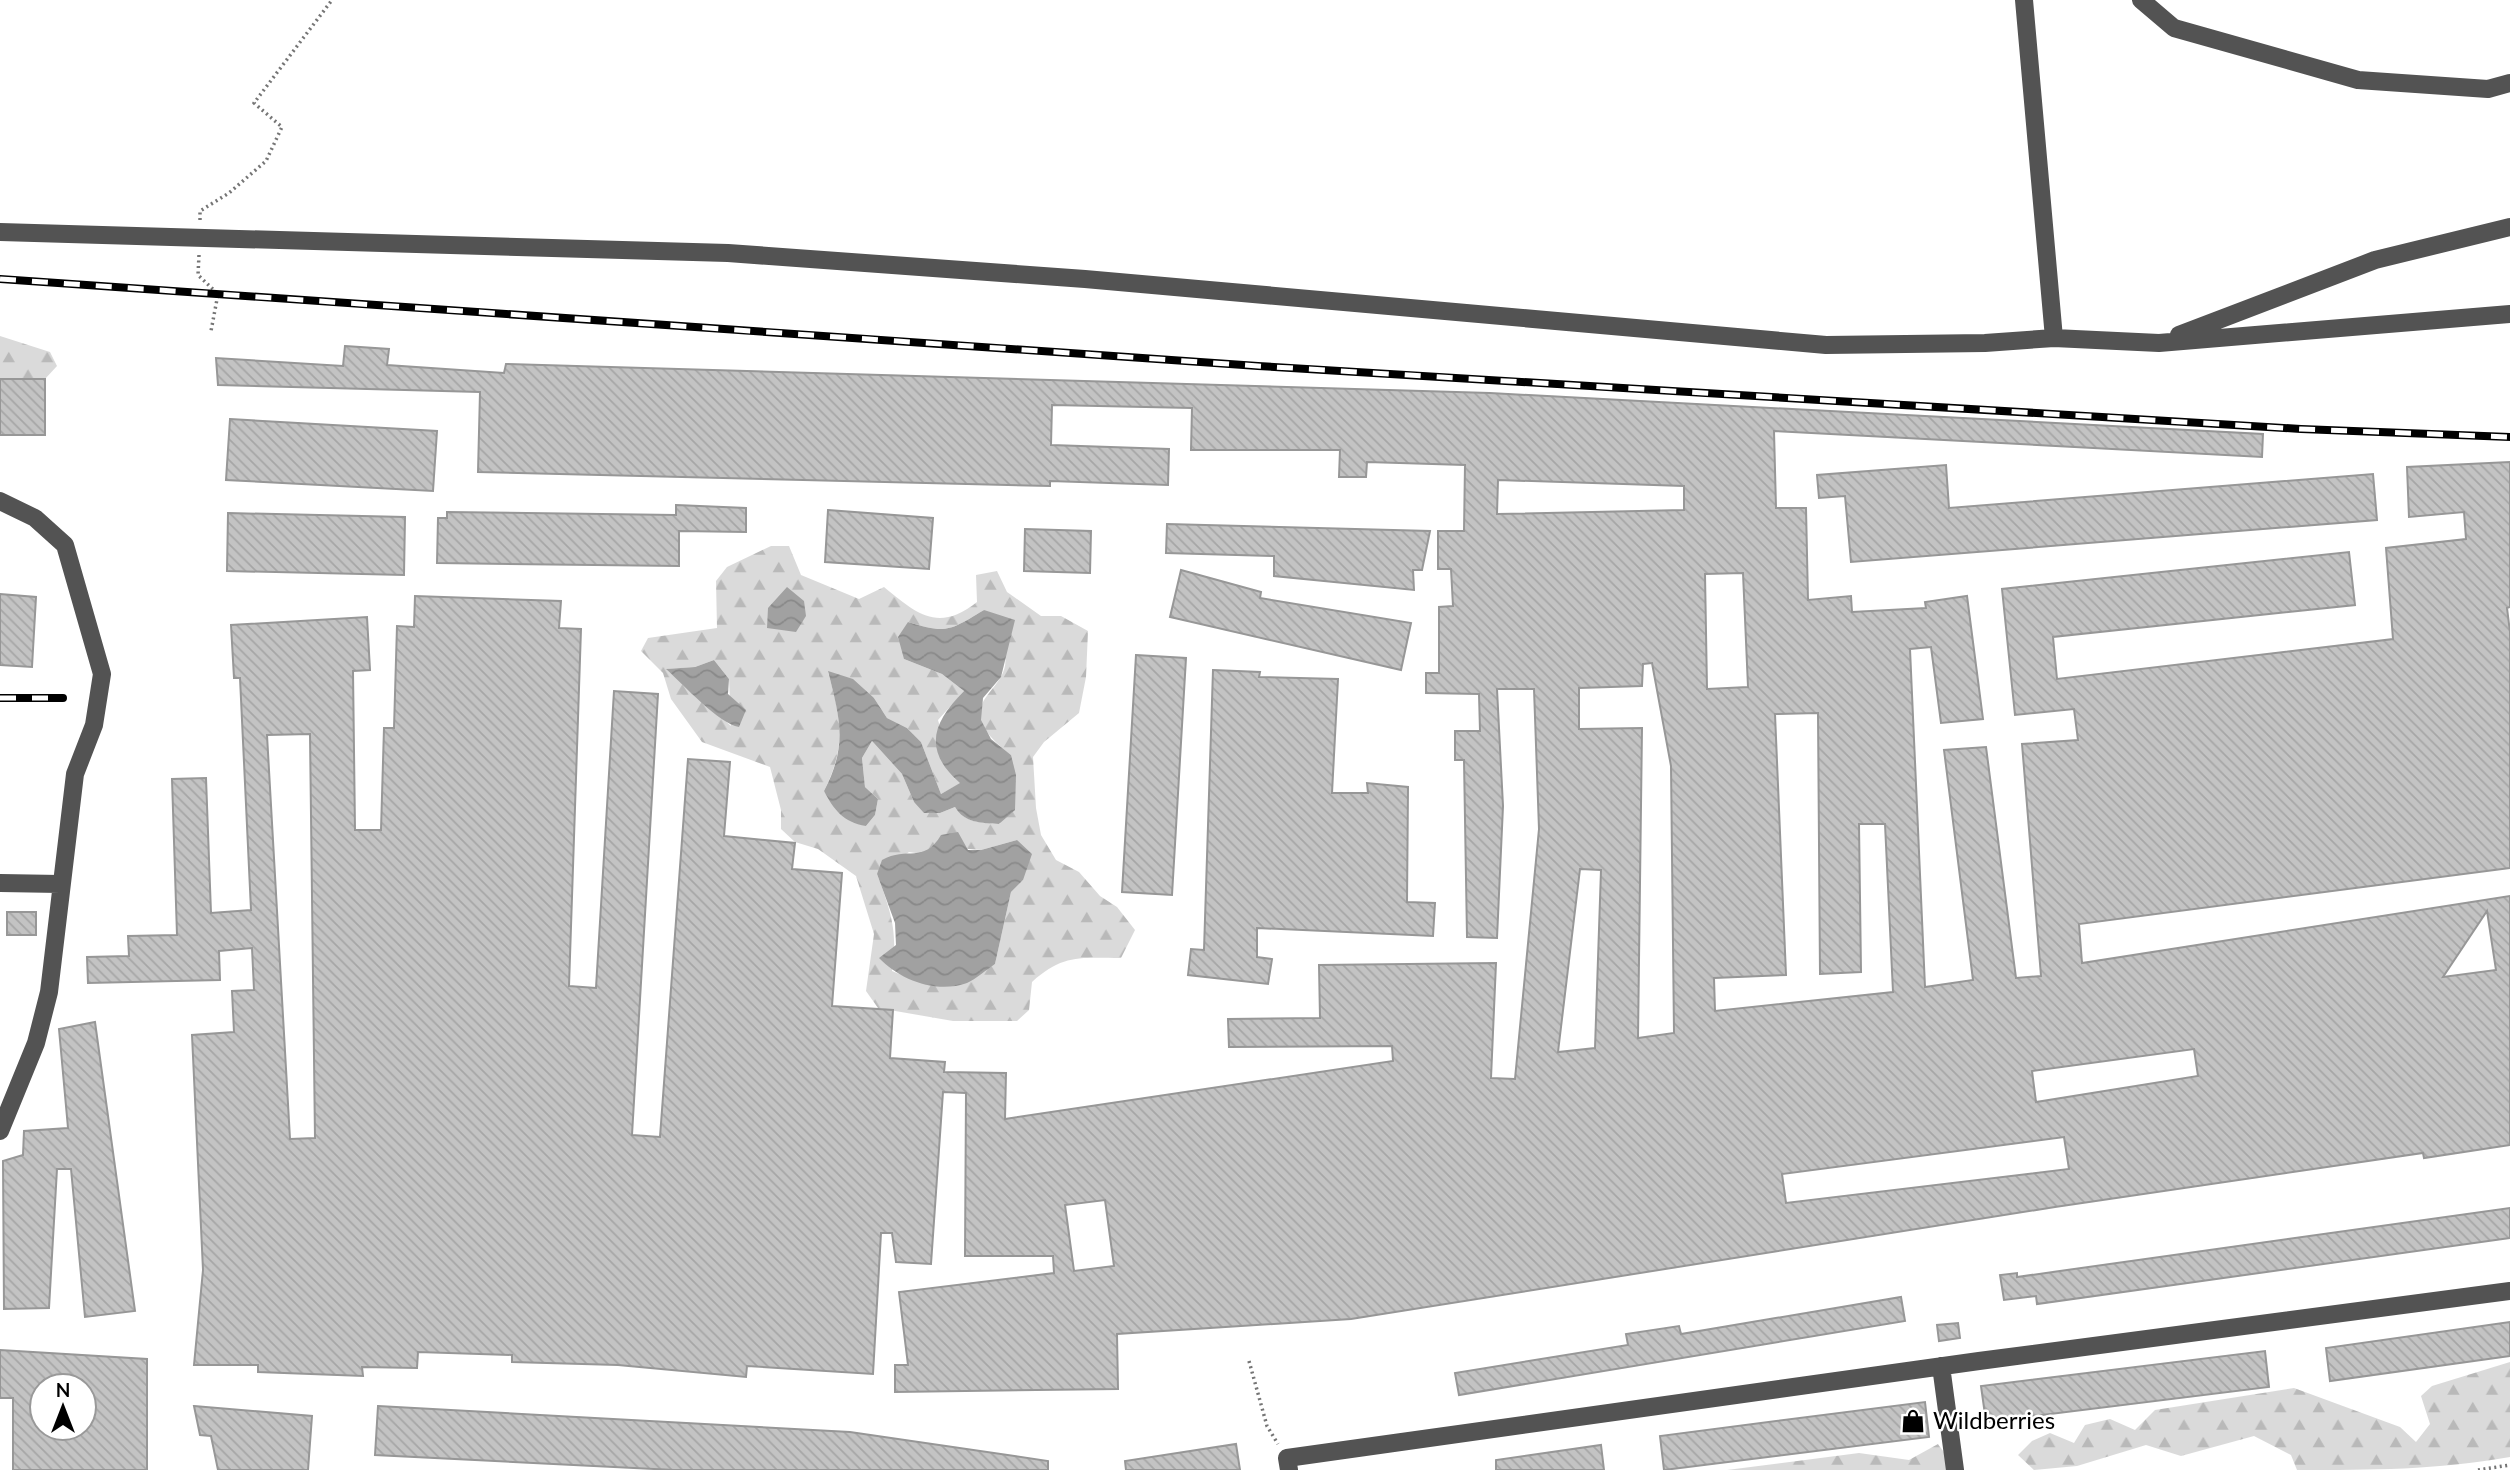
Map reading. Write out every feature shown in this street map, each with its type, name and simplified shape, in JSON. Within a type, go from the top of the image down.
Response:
[{"type":"street","points":[[2024,0],[2054,338]]},
{"type":"street","points":[[2140,0],[2174,28],[2358,80],[2488,89],[2510,83]]},
{"type":"street","points":[[2159,342],[2375,260],[2510,227]]},
{"type":"street","points":[[0,232],[742,254],[1085,279],[1826,345],[1984,343],[2054,338],[2159,342],[2510,314]]},
{"type":"street","points":[[0,501],[35,518],[65,545],[102,674],[94,724],[75,774],[49,992],[36,1043],[0,1131]]},
{"type":"street","points":[[0,883],[60,884]]},
{"type":"street","points":[[1288,1464],[1941,1366],[2510,1291]]},
{"type":"street","points":[[1941,1366],[1955,1470]]},
{"type":"path","points":[[211,331],[218,294],[198,275],[200,211],[229,193],[266,161],[282,127],[254,103],[332,0]]},
{"type":"path","points":[[1249,1361],[1267,1426],[1288,1464]]},
{"type":"path","points":[[2477,1470],[2510,1465]]},
{"type":"green space","points":[[0,336],[50,352],[57,366],[45,379],[0,379]]},
{"type":"green space","points":[[771,546],[789,546],[801,575],[859,599],[884,587],[918,612],[939,618],[951,617],[977,602],[976,575],[997,571],[1007,592],[1041,616],[1061,616],[1088,631],[1086,677],[1079,713],[1044,742],[1033,757],[1036,808],[1041,835],[1056,860],[1079,872],[1100,896],[1117,907],[1135,930],[1121,958],[1073,959],[1053,966],[1032,982],[1029,1010],[1017,1021],[953,1021],[878,1008],[866,991],[874,934],[856,876],[818,849],[795,842],[781,829],[781,810],[770,767],[702,742],[671,699],[663,673],[641,651],[648,638],[717,628],[716,581],[727,567]],"holes":[[[984,610],[1004,650],[1004,669],[980,710],[982,722],[991,737],[1011,755],[1000,824],[969,819],[955,807],[940,813],[914,802],[902,774],[872,741],[862,758],[865,787],[878,799],[875,815],[866,826],[824,791],[836,760],[840,732],[828,672],[874,698],[887,718],[907,728],[921,742],[941,794],[961,783],[954,778],[938,720],[964,691],[942,674],[904,659],[908,622],[940,629],[955,626]],[[714,660],[729,679],[731,726],[667,669],[695,667]],[[1017,840],[1023,880],[1011,892],[995,964],[967,980],[945,986],[921,982],[892,971],[894,933],[877,874],[909,852],[922,854],[934,846],[981,850]]]},
{"type":"green space","points":[[2510,1362],[2510,1457],[2430,1467],[2297,1470],[2291,1455],[2254,1436],[2181,1456],[2146,1445],[2077,1466],[2034,1470],[2018,1455],[2032,1441],[2050,1433],[2074,1443],[2085,1425],[2110,1419],[2135,1430],[2155,1410],[2294,1388],[2400,1427],[2416,1442],[2430,1424],[2421,1396],[2432,1386]]},
{"type":"green space","points":[[1938,1444],[1946,1455],[1948,1470],[1727,1470],[1859,1453],[1909,1460]]},
{"type":"water","points":[[787,587],[804,601],[806,616],[796,632],[767,628],[768,608]]},
{"type":"water","points":[[984,610],[1015,620],[1001,677],[983,698],[981,720],[991,739],[1011,755],[1016,775],[1015,810],[999,824],[968,819],[955,807],[940,813],[924,813],[914,802],[902,774],[872,741],[862,758],[865,787],[878,799],[875,815],[866,826],[851,822],[836,809],[824,791],[832,775],[840,732],[828,671],[853,679],[874,698],[887,718],[907,728],[921,742],[941,794],[960,783],[940,759],[936,736],[945,714],[964,691],[942,674],[904,659],[898,637],[908,622],[931,628],[948,628]]},
{"type":"water","points":[[714,660],[729,679],[728,694],[746,710],[739,727],[722,719],[666,669],[695,667]]},
{"type":"water","points":[[958,832],[968,850],[981,850],[1017,840],[1032,854],[1023,880],[1011,892],[995,964],[967,983],[931,986],[897,973],[879,958],[896,945],[895,923],[877,874],[882,860],[899,854],[921,852],[935,844],[941,835]]},
{"type":"building","points":[[345,346],[389,349],[387,365],[504,373],[506,364],[1490,393],[2263,434],[2262,457],[1774,431],[1776,508],[1806,508],[1808,600],[1851,596],[1852,612],[1926,608],[1925,602],[1967,596],[1983,719],[1941,723],[1931,647],[1910,649],[1925,987],[1973,980],[1944,750],[1986,747],[2016,978],[2041,976],[2022,744],[2078,740],[2074,709],[2015,715],[2002,589],[2349,552],[2355,605],[2053,637],[2057,679],[2393,639],[2386,548],[2466,539],[2464,512],[2409,517],[2407,467],[2510,462],[2510,607],[2507,608],[2510,632],[2510,868],[2079,924],[2082,963],[2510,896],[2510,1145],[2424,1158],[2423,1153],[2055,1207],[1351,1319],[1117,1334],[1118,1389],[895,1392],[895,1365],[908,1365],[899,1292],[1054,1273],[1053,1256],[965,1256],[966,1093],[943,1092],[931,1264],[896,1262],[892,1233],[881,1233],[873,1374],[747,1366],[746,1377],[618,1365],[512,1362],[512,1355],[418,1352],[417,1368],[362,1367],[363,1376],[258,1372],[258,1365],[194,1365],[203,1270],[192,1035],[234,1032],[232,991],[254,990],[252,948],[219,951],[220,980],[88,983],[87,957],[129,956],[128,936],[177,935],[172,779],[206,778],[211,913],[251,910],[240,678],[234,678],[231,625],[367,617],[370,670],[353,671],[355,830],[381,830],[384,728],[394,728],[397,626],[414,627],[415,596],[561,601],[559,628],[581,629],[569,986],[596,988],[614,691],[658,694],[632,1135],[660,1137],[688,759],[730,762],[724,836],[795,843],[792,869],[842,873],[832,1006],[893,1010],[890,1058],[945,1062],[944,1072],[1006,1073],[1005,1119],[1393,1061],[1392,1046],[1229,1047],[1228,1019],[1320,1018],[1319,965],[1496,963],[1491,1078],[1515,1079],[1539,829],[1534,689],[1497,689],[1503,806],[1497,938],[1467,937],[1464,760],[1455,760],[1455,731],[1480,731],[1479,694],[1426,693],[1426,673],[1439,673],[1439,607],[1453,606],[1451,569],[1438,569],[1438,531],[1464,531],[1465,465],[1367,462],[1366,477],[1339,477],[1340,450],[1191,450],[1192,408],[1052,405],[1051,445],[1169,449],[1168,485],[1050,481],[1050,486],[478,472],[480,392],[218,385],[216,358],[343,366]],"holes":[[[1498,480],[1684,486],[1684,510],[1497,514]],[[1743,573],[1748,687],[1707,689],[1705,574]],[[1652,663],[1671,766],[1674,1033],[1638,1038],[1642,728],[1579,729],[1579,688],[1642,686],[1643,664]],[[1818,713],[1820,974],[1861,972],[1859,824],[1885,824],[1893,992],[1715,1011],[1714,978],[1786,975],[1775,714]],[[310,734],[315,1138],[290,1139],[267,735]],[[1580,869],[1601,870],[1595,1048],[1558,1052]],[[2487,911],[2496,970],[2443,977]],[[2194,1049],[2198,1076],[2036,1102],[2032,1071]],[[2064,1137],[2069,1169],[1786,1203],[1782,1174]],[[1105,1200],[1114,1266],[1074,1271],[1065,1205]]]},
{"type":"building","points":[[0,379],[45,379],[45,435],[0,435]]},
{"type":"building","points":[[230,419],[437,431],[433,491],[226,480]]},
{"type":"building","points":[[1946,465],[1949,508],[2373,474],[2377,520],[1851,562],[1845,496],[1819,498],[1817,475]]},
{"type":"building","points":[[676,505],[746,508],[746,532],[679,531],[679,566],[437,563],[438,518],[447,518],[447,512],[676,515]]},
{"type":"building","points":[[828,510],[933,518],[929,569],[825,562]]},
{"type":"building","points":[[228,513],[405,517],[404,575],[227,571]]},
{"type":"building","points":[[1167,524],[1430,531],[1422,570],[1413,570],[1414,590],[1274,576],[1274,556],[1166,553]]},
{"type":"building","points":[[1025,529],[1091,531],[1090,573],[1024,571]]},
{"type":"building","points":[[1181,570],[1261,592],[1260,598],[1411,623],[1401,670],[1170,617]]},
{"type":"building","points":[[0,594],[36,597],[32,667],[0,665]]},
{"type":"building","points":[[1136,655],[1186,658],[1172,895],[1122,892]]},
{"type":"building","points":[[1213,670],[1260,672],[1259,677],[1338,679],[1332,793],[1368,793],[1367,783],[1408,787],[1407,902],[1435,903],[1433,936],[1257,928],[1257,957],[1272,959],[1268,984],[1188,975],[1191,949],[1204,950]]},
{"type":"building","points":[[7,912],[36,912],[36,935],[7,935]]},
{"type":"building","points":[[95,1022],[135,1311],[85,1317],[71,1169],[57,1169],[49,1308],[4,1309],[3,1161],[23,1155],[24,1131],[68,1128],[59,1029]]},
{"type":"building","points":[[2510,1208],[2510,1238],[2037,1304],[2036,1296],[2004,1300],[2000,1275],[2017,1273],[2017,1277]]},
{"type":"building","points":[[1901,1297],[1905,1321],[1459,1395],[1455,1373],[1628,1345],[1626,1334],[1679,1326],[1681,1334]]},
{"type":"building","points":[[2510,1322],[2510,1356],[2330,1381],[2326,1348]]},
{"type":"building","points":[[1958,1323],[1960,1338],[1939,1341],[1937,1325]]},
{"type":"building","points":[[0,1350],[147,1359],[147,1470],[13,1470],[13,1398],[0,1398]]},
{"type":"building","points":[[2265,1351],[2269,1387],[1986,1422],[1981,1386]]},
{"type":"building","points":[[1925,1402],[1929,1437],[1664,1470],[1660,1436]]},
{"type":"building","points":[[194,1406],[312,1416],[308,1470],[218,1470],[211,1436],[200,1435]]},
{"type":"building","points":[[378,1406],[850,1432],[1048,1461],[1048,1470],[674,1470],[375,1455]]},
{"type":"building","points":[[1236,1444],[1240,1470],[1126,1470],[1125,1461]]},
{"type":"building","points":[[1601,1445],[1604,1470],[1496,1470],[1496,1460]]},
{"type":"railway","points":[[0,279],[1258,366],[2301,429],[2510,437]]},
{"type":"railway","points":[[0,698],[63,698]]},
{"type":"place","name":"Wildberries","points":[[1913,1421]]}]
